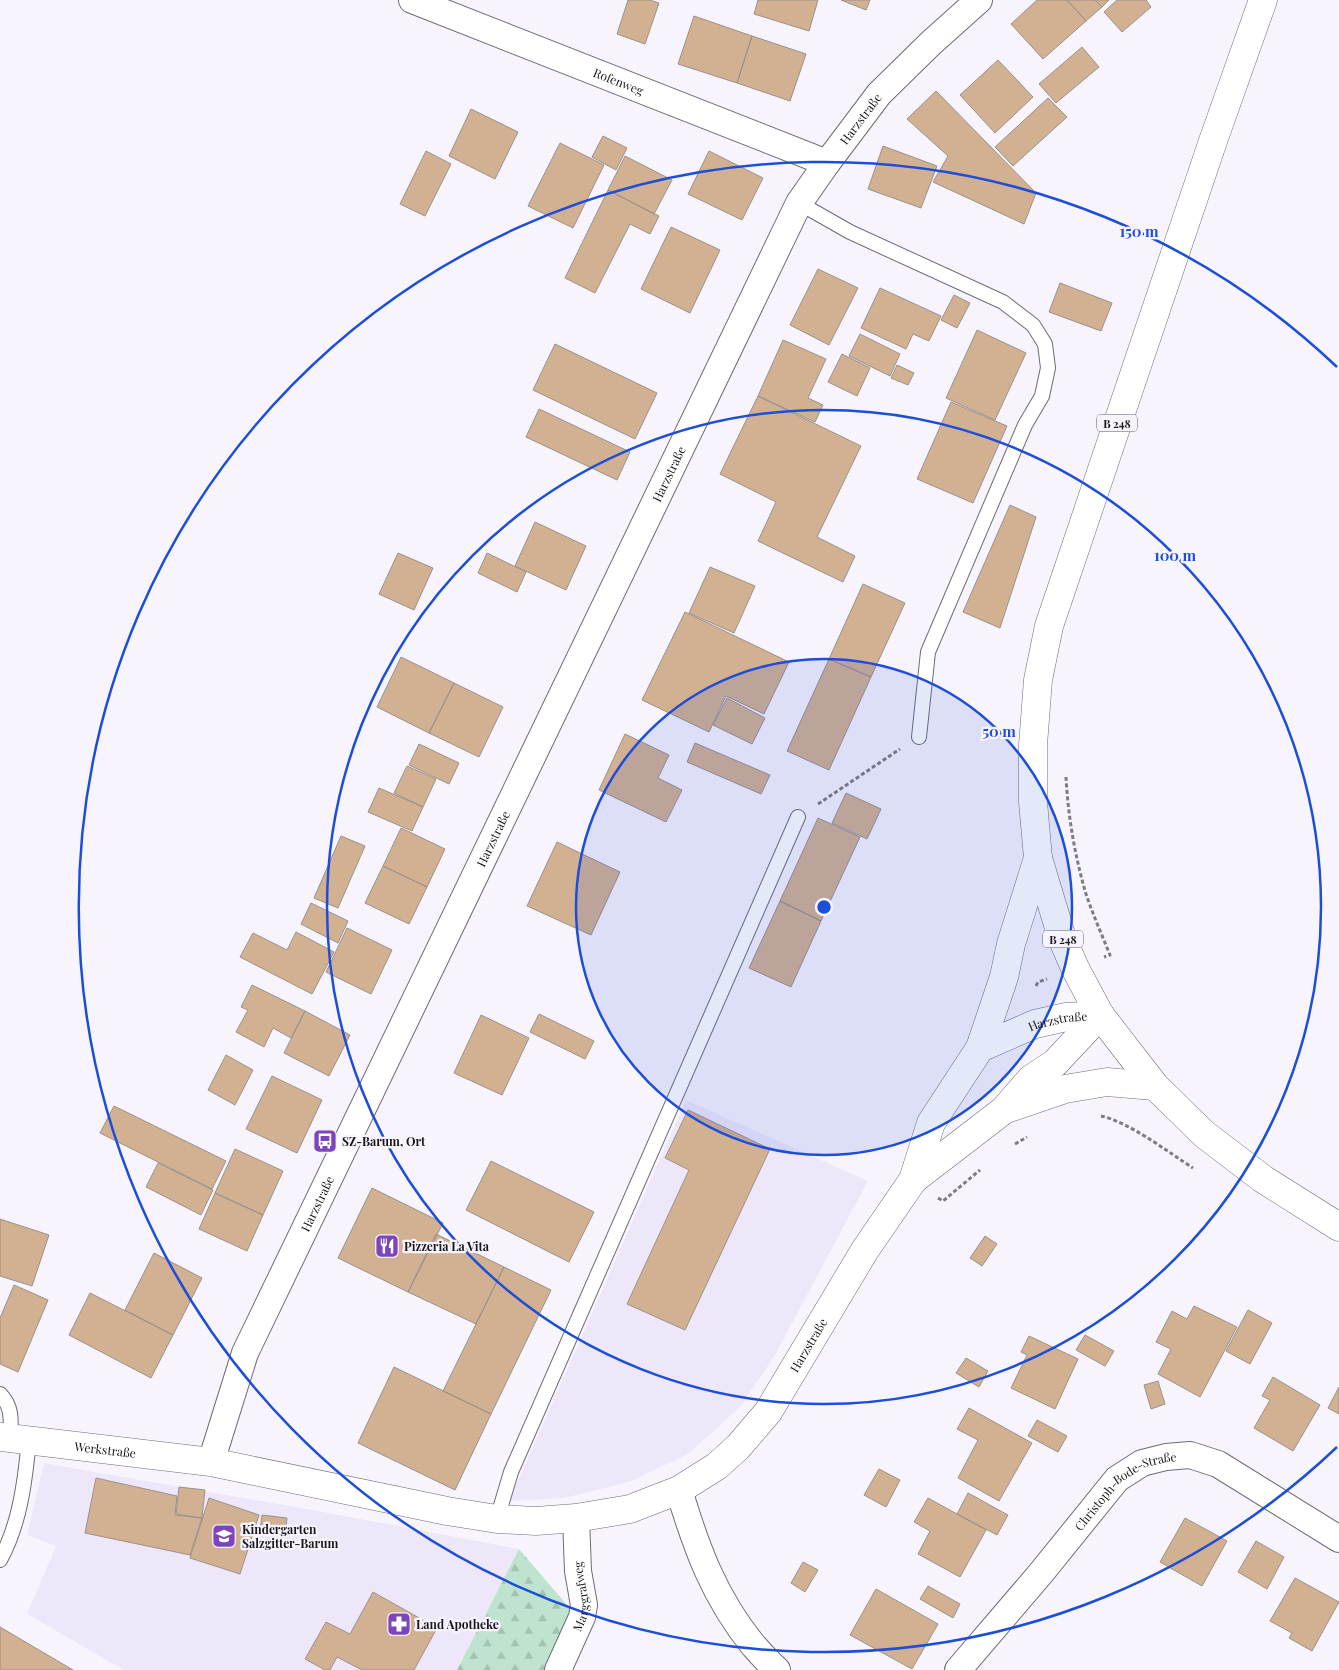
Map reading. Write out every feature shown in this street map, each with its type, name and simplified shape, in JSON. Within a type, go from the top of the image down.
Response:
[{"type":"main road","name":"B 248","points":[[1263,0],[1049,626],[1038,680],[1033,745],[1033,802],[1038,858],[1062,938],[1075,968],[1100,1015],[1155,1086],[1204,1134],[1263,1180],[1339,1227]]},
{"type":"main road","points":[[980,1048],[1004,977],[1011,944],[1038,858]]},
{"type":"main road","name":"Harzstraße","points":[[211,1462],[447,1511],[497,1519],[536,1521],[576,1518],[630,1508],[679,1490],[717,1466],[738,1447],[768,1412],[865,1250],[913,1180],[931,1123],[980,1048],[1035,1024],[1066,1017],[1100,1015]]},
{"type":"main road","name":"Harzstraße","points":[[913,1180],[1004,1110],[1031,1079],[1055,1062],[1100,1015]]},
{"type":"main road","points":[[1004,1110],[1065,1089],[1107,1082],[1155,1086]]},
{"type":"main road","name":"Werkstraße","points":[[13,1439],[211,1462]]},
{"type":"street","name":"Rofenweg","points":[[412,0],[827,163]]},
{"type":"street","name":"Harzstraße","points":[[211,1462],[245,1353],[799,204],[879,94],[931,43],[979,0]]},
{"type":"street","name":"Christoph-Bode-Straße","points":[[958,1670],[1041,1573],[1117,1479],[1142,1463],[1166,1457],[1190,1456],[1218,1464],[1339,1539]]},
{"type":"street","points":[[679,1490],[693,1537],[718,1595],[740,1629],[777,1670]]},
{"type":"street","name":"Marggrafweg","points":[[558,1670],[582,1617],[584,1605],[578,1571],[576,1518]]},
{"type":"lane","points":[[799,204],[850,232],[1003,302],[1033,325],[1045,344],[1048,368],[1042,396],[1025,425],[928,652],[919,737]]},
{"type":"lane","points":[[497,1519],[511,1472],[798,817]]},
{"type":"lane","points":[[0,1394],[6,1400],[11,1413],[13,1439],[25,1475],[15,1525],[0,1560]]},
{"type":"path","points":[[798,817],[919,737]]},
{"type":"path","points":[[1066,776],[1067,802],[1086,894],[1110,955]]},
{"type":"path","points":[[1099,1116],[1111,1118],[1127,1126],[1194,1168]]},
{"type":"path","points":[[1012,1145],[1028,1136]]},
{"type":"path","points":[[913,1180],[943,1201],[987,1165]]},
{"type":"shaded area","points":[[686,1100],[868,1181],[774,1357],[740,1407],[688,1454],[629,1482],[564,1498],[509,1501]]},
{"type":"shaded area","points":[[44,1463],[318,1511],[519,1549],[457,1670],[124,1670],[27,1614],[56,1546],[27,1535]]},
{"type":"green space","points":[[519,1549],[573,1612],[546,1670],[457,1670]]},
{"type":"building","points":[[628,0],[650,0],[659,3],[645,44],[617,34]]},
{"type":"building","points":[[758,0],[818,0],[809,31],[754,14]]},
{"type":"building","points":[[841,0],[870,0],[866,10]]},
{"type":"building","points":[[1037,0],[1067,0],[1086,21],[1043,59],[1011,24]]},
{"type":"building","points":[[1067,0],[1095,0],[1102,7],[1086,21]]},
{"type":"building","points":[[1095,0],[1109,0],[1102,7]]},
{"type":"building","points":[[1117,0],[1146,0],[1151,7],[1122,32],[1104,12]]},
{"type":"building","points":[[694,16],[752,36],[737,83],[678,64]]},
{"type":"building","points":[[752,36],[806,54],[790,101],[737,83]]},
{"type":"building","points":[[1082,47],[1099,67],[1056,103],[1039,84]]},
{"type":"building","points":[[998,60],[1033,97],[995,133],[960,95]]},
{"type":"building","points":[[936,91],[1036,193],[1024,224],[933,182],[948,156],[907,119]]},
{"type":"building","points":[[1048,98],[1067,117],[1013,166],[995,147]]},
{"type":"building","points":[[471,109],[518,132],[495,179],[449,156]]},
{"type":"building","points":[[603,136],[627,148],[616,170],[592,157]]},
{"type":"building","points":[[560,143],[604,165],[573,228],[528,206]]},
{"type":"building","points":[[883,146],[937,166],[921,208],[868,189]]},
{"type":"building","points":[[426,151],[451,164],[425,216],[400,204]]},
{"type":"building","points":[[709,151],[763,178],[742,220],[688,194]]},
{"type":"building","points":[[625,156],[672,180],[654,214],[608,190]]},
{"type":"building","points":[[608,190],[659,216],[650,234],[630,224],[595,293],[565,278]]},
{"type":"building","points":[[671,227],[720,250],[690,313],[641,289]]},
{"type":"building","points":[[818,269],[858,288],[829,345],[790,325]]},
{"type":"building","points":[[1060,283],[1112,303],[1101,331],[1049,312]]},
{"type":"building","points":[[880,288],[941,316],[929,341],[913,334],[906,349],[861,328]]},
{"type":"building","points":[[954,295],[970,303],[957,328],[941,320]]},
{"type":"building","points":[[977,330],[1026,353],[995,420],[946,398]]},
{"type":"building","points":[[860,334],[900,354],[890,376],[849,356]]},
{"type":"building","points":[[783,340],[826,359],[808,398],[823,405],[815,422],[758,396]]},
{"type":"building","points":[[555,344],[657,393],[635,439],[533,390]]},
{"type":"building","points":[[842,354],[870,368],[857,396],[828,382]]},
{"type":"building","points":[[897,365],[914,373],[908,385],[891,378]]},
{"type":"building","points":[[758,396],[861,446],[817,537],[855,556],[843,582],[758,541],[776,502],[720,474]]},
{"type":"building","points":[[951,402],[1007,426],[973,503],[917,479]]},
{"type":"building","points":[[539,409],[630,452],[617,480],[526,437]]},
{"type":"building","points":[[1010,505],[1036,517],[1000,628],[963,612]]},
{"type":"building","points":[[535,522],[586,546],[566,590],[515,566]]},
{"type":"building","points":[[398,553],[433,568],[414,610],[379,594]]},
{"type":"building","points":[[487,553],[526,572],[517,592],[478,573]]},
{"type":"building","points":[[710,567],[755,586],[734,633],[689,613]]},
{"type":"building","points":[[863,584],[905,603],[871,677],[829,659]]},
{"type":"building","points":[[685,612],[789,662],[764,714],[726,696],[709,732],[642,700]]},
{"type":"building","points":[[401,657],[454,683],[429,733],[377,707]]},
{"type":"building","points":[[829,659],[871,677],[829,770],[787,751]]},
{"type":"building","points":[[454,683],[503,707],[479,757],[429,733]]},
{"type":"building","points":[[727,698],[765,718],[752,744],[713,725]]},
{"type":"building","points":[[625,734],[669,755],[658,778],[682,790],[666,822],[599,790]]},
{"type":"building","points":[[695,743],[770,775],[761,794],[687,762]]},
{"type":"building","points":[[419,744],[459,763],[449,784],[409,765]]},
{"type":"building","points":[[407,766],[436,779],[423,807],[394,793]]},
{"type":"building","points":[[379,788],[423,807],[412,831],[368,812]]},
{"type":"building","points":[[846,793],[881,809],[867,839],[832,823]]},
{"type":"building","points":[[818,818],[860,837],[821,921],[780,901]]},
{"type":"building","points":[[401,828],[445,849],[427,887],[383,866]]},
{"type":"building","points":[[341,836],[365,846],[338,908],[314,898]]},
{"type":"building","points":[[557,842],[620,872],[591,935],[527,906]]},
{"type":"building","points":[[383,866],[427,887],[409,924],[365,903]]},
{"type":"building","points":[[780,901],[821,921],[791,987],[749,968]]},
{"type":"building","points":[[311,903],[348,921],[338,943],[301,924]]},
{"type":"building","points":[[347,928],[392,950],[371,994],[326,972]]},
{"type":"building","points":[[296,932],[334,952],[312,994],[240,957],[253,933],[287,950]]},
{"type":"building","points":[[252,985],[305,1011],[291,1038],[273,1028],[264,1047],[236,1032],[248,1010],[241,1007]]},
{"type":"building","points":[[305,1011],[350,1035],[329,1076],[284,1053]]},
{"type":"building","points":[[539,1014],[594,1041],[585,1059],[530,1032]]},
{"type":"building","points":[[481,1015],[529,1038],[502,1095],[454,1073]]},
{"type":"building","points":[[226,1055],[253,1070],[235,1105],[208,1090]]},
{"type":"building","points":[[272,1076],[322,1100],[297,1153],[246,1129]]},
{"type":"building","points":[[114,1106],[226,1161],[212,1189],[100,1133]]},
{"type":"building","points":[[688,1110],[770,1149],[685,1330],[627,1304],[689,1170],[665,1158]]},
{"type":"building","points":[[235,1149],[283,1171],[263,1215],[215,1193]]},
{"type":"building","points":[[491,1161],[594,1212],[569,1262],[466,1210]]},
{"type":"building","points":[[158,1163],[213,1190],[201,1215],[146,1187]]},
{"type":"building","name":"Pizzeria La Vita","points":[[372,1188],[443,1223],[408,1292],[338,1258]]},
{"type":"building","points":[[215,1193],[263,1215],[247,1251],[199,1229]]},
{"type":"building","points":[[0,1219],[49,1235],[32,1286],[0,1276]]},
{"type":"building","points":[[436,1234],[504,1267],[476,1324],[408,1292]]},
{"type":"building","points":[[985,1236],[997,1244],[982,1266],[970,1258]]},
{"type":"building","points":[[154,1253],[202,1278],[173,1335],[125,1310]]},
{"type":"building","points":[[504,1267],[551,1290],[491,1414],[443,1391]]},
{"type":"building","points":[[14,1285],[48,1300],[18,1372],[0,1364],[0,1318]]},
{"type":"building","points":[[90,1293],[173,1335],[151,1378],[69,1335]]},
{"type":"building","points":[[1194,1306],[1237,1327],[1200,1397],[1158,1374],[1171,1349],[1156,1342],[1172,1311],[1187,1319]]},
{"type":"building","points":[[1248,1310],[1272,1323],[1250,1364],[1226,1351]]},
{"type":"building","points":[[1085,1335],[1114,1351],[1105,1366],[1076,1350]]},
{"type":"building","points":[[1029,1336],[1078,1359],[1055,1409],[1011,1388],[1027,1355],[1021,1352]]},
{"type":"building","points":[[966,1358],[988,1371],[979,1387],[956,1373]]},
{"type":"building","points":[[394,1367],[491,1414],[455,1490],[358,1443]]},
{"type":"building","points":[[1273,1377],[1320,1405],[1293,1451],[1254,1428],[1270,1400],[1262,1396]]},
{"type":"building","points":[[1158,1381],[1165,1404],[1151,1409],[1144,1385]]},
{"type":"building","points":[[1339,1387],[1339,1414],[1328,1408]]},
{"type":"building","points":[[969,1408],[1032,1443],[999,1501],[958,1478],[978,1440],[957,1429]]},
{"type":"building","points":[[1037,1420],[1067,1436],[1058,1452],[1028,1436]]},
{"type":"building","points":[[879,1469],[900,1480],[886,1507],[864,1495]]},
{"type":"building","points":[[96,1478],[177,1496],[175,1515],[202,1518],[190,1555],[85,1533]]},
{"type":"building","points":[[179,1487],[205,1490],[202,1518],[176,1514]]},
{"type":"building","points":[[968,1493],[1008,1515],[997,1535],[957,1514]]},
{"type":"building","points":[[209,1498],[259,1515],[240,1574],[190,1558]]},
{"type":"building","points":[[928,1498],[986,1530],[960,1577],[918,1554],[930,1531],[914,1522]]},
{"type":"building","points":[[262,1515],[287,1518],[285,1534],[260,1531]]},
{"type":"building","points":[[1185,1518],[1227,1541],[1202,1586],[1160,1562]]},
{"type":"building","points":[[1256,1541],[1284,1557],[1267,1589],[1238,1572]]},
{"type":"building","points":[[803,1562],[818,1570],[805,1592],[791,1583]]},
{"type":"building","points":[[1295,1578],[1339,1602],[1312,1651],[1289,1638],[1292,1633],[1270,1621]]},
{"type":"building","points":[[928,1586],[960,1604],[953,1618],[920,1599]]},
{"type":"building","points":[[876,1589],[938,1624],[912,1669],[850,1635]]},
{"type":"building","points":[[373,1592],[437,1628],[414,1670],[362,1670],[337,1657],[330,1670],[325,1670],[305,1659],[326,1622],[350,1634]]},
{"type":"building","points":[[0,1627],[73,1670],[0,1670]]},
{"type":"place","name":"SZ-Barum, Ort","points":[[325,1141]]},
{"type":"place","name":"Pizzeria La Vita","points":[[387,1246]]},
{"type":"place","name":"Kindergarten Salzgitter-Barum","points":[[224,1536]]},
{"type":"place","name":"Land Apotheke","points":[[399,1624]]}]
